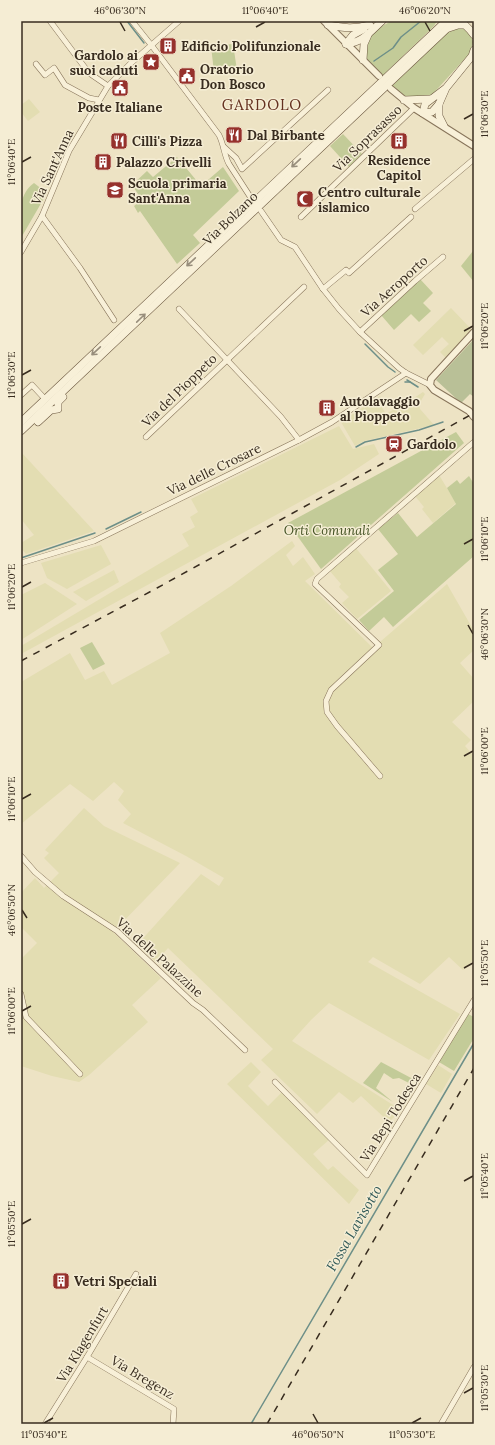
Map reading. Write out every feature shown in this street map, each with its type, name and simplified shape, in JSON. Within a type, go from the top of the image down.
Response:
[{"type":"main road","points":[[346,44],[353,35],[381,21]]},
{"type":"main road","points":[[346,44],[353,44],[368,35],[381,21]]},
{"type":"main road","name":"Via Bolzano","points":[[21,431],[90,368],[446,21]]},
{"type":"main road","name":"Via Bolzano","points":[[21,422],[441,27],[455,21]]},
{"type":"main road","points":[[326,23],[346,28],[370,26]]},
{"type":"main road","points":[[441,27],[465,25],[474,36]]},
{"type":"main road","points":[[363,60],[364,44],[368,35]]},
{"type":"main road","points":[[446,88],[439,104],[432,112],[423,113],[425,104],[446,88],[472,56],[474,50]]},
{"type":"main road","points":[[404,100],[431,99]]},
{"type":"main road","points":[[439,104],[440,116],[444,126]]},
{"type":"main road","points":[[21,437],[51,410],[58,409],[58,402],[87,374],[90,368]]},
{"type":"street","points":[[50,21],[90,73],[108,86]]},
{"type":"street","points":[[132,21],[219,135],[224,147],[226,160],[251,198]]},
{"type":"street","name":"Via Sant'Anna","points":[[21,252],[42,216],[69,151],[98,100],[108,86],[131,63],[179,21]]},
{"type":"street","points":[[326,23],[379,76]]},
{"type":"street","points":[[36,64],[45,75],[54,68],[66,85],[89,98],[98,100]]},
{"type":"street","name":"Via Soprasasso","points":[[390,89],[414,108],[474,146]]},
{"type":"street","points":[[224,147],[236,158],[242,169],[328,90]]},
{"type":"street","name":"Via Soprasasso","points":[[301,217],[414,108]]},
{"type":"street","points":[[415,210],[474,159]]},
{"type":"street","name":"Via Aeroporto","points":[[261,211],[281,240],[294,247],[323,289],[360,332],[386,357],[406,373],[430,385],[434,390],[469,411],[474,417]]},
{"type":"street","name":"Via Sant'Anna","points":[[42,216],[80,268],[114,320]]},
{"type":"street","points":[[323,289],[346,270],[349,273],[411,217]]},
{"type":"street","name":"Via Aeroporto","points":[[360,332],[443,257]]},
{"type":"street","name":"Via del Pioppeto","points":[[146,437],[304,287]]},
{"type":"street","name":"Via del Pioppeto","points":[[179,309],[281,417],[299,440]]},
{"type":"street","points":[[430,385],[431,379],[474,332]]},
{"type":"street","name":"Via delle Crosare","points":[[21,563],[94,541],[299,440],[332,422],[406,373]]},
{"type":"street","points":[[21,395],[32,385],[45,400]]},
{"type":"street","points":[[380,776],[337,726],[327,712],[326,701],[331,690],[379,645],[316,584],[317,579],[474,442]]},
{"type":"street","name":"Via delle Palazzine","points":[[21,856],[35,872],[63,896],[117,931],[245,1050]]},
{"type":"street","points":[[21,994],[26,1017],[80,1074]]},
{"type":"street","name":"Via Bepi Todesca","points":[[275,1082],[367,1174],[474,1000]]},
{"type":"street","name":"Via Klagenfurt","points":[[45,1424],[136,1274]]},
{"type":"street","name":"Via Bregenz","points":[[87,1357],[174,1409],[173,1424]]},
{"type":"street","points":[[441,1424],[474,1367]]},
{"type":"shaded area","points":[[29,99],[40,112],[28,121],[21,112],[21,105]]},
{"type":"shaded area","points":[[451,308],[471,329],[446,358],[440,352],[449,344],[442,337],[423,355],[413,345]]},
{"type":"shaded area","points":[[423,392],[425,394],[419,404],[420,409],[434,425],[364,441],[355,446],[341,422],[380,396],[384,404],[381,406],[386,414],[406,402],[408,406],[412,403],[411,400]]},
{"type":"shaded area","points":[[339,426],[353,449],[374,444],[379,454],[340,480],[21,654],[21,646],[189,546],[182,534],[195,527],[190,517],[198,512],[191,499]]},
{"type":"shaded area","points":[[21,452],[94,531],[26,554],[21,548],[21,543],[34,535],[21,519]]},
{"type":"shaded area","points":[[439,475],[456,503],[433,523],[422,509],[424,507],[415,496]]},
{"type":"shaded area","points":[[292,541],[295,546],[286,555],[293,566],[303,557],[315,574],[305,581],[373,648],[447,584],[474,631],[474,650],[460,663],[474,679],[474,701],[452,722],[471,740],[465,746],[474,756],[474,960],[463,970],[449,957],[420,984],[373,957],[368,962],[460,1014],[429,1060],[329,1003],[292,1041],[401,1110],[389,1122],[361,1096],[353,1103],[339,1092],[317,1114],[261,1060],[273,1049],[168,948],[156,962],[137,945],[201,874],[219,886],[224,878],[123,823],[131,814],[118,800],[124,791],[114,782],[93,801],[70,784],[21,824],[21,682],[70,653],[85,680],[104,671],[112,685],[170,653],[160,633],[231,586]]},
{"type":"shaded area","points":[[101,545],[111,564],[67,589],[47,578],[41,563]]},
{"type":"shaded area","points":[[355,547],[391,591],[357,619],[342,603],[349,597],[339,587],[341,584],[329,570]]},
{"type":"shaded area","points":[[114,570],[119,582],[86,601],[73,592]]},
{"type":"shaded area","points":[[45,583],[77,604],[21,640],[21,595]]},
{"type":"shaded area","points":[[84,808],[104,826],[180,863],[113,932],[161,978],[132,1005],[148,1022],[89,1075],[79,1082],[52,1076],[21,1066],[21,959],[37,943],[21,927],[21,893],[35,878],[44,888],[59,873],[44,858],[49,853],[45,850]]},
{"type":"shaded area","points":[[251,1062],[261,1072],[248,1086],[268,1106],[282,1092],[330,1139],[313,1154],[328,1170],[333,1166],[359,1190],[349,1204],[227,1084]]},
{"type":"shaded area","points":[[438,1065],[452,1074],[441,1093],[426,1084]]},
{"type":"green space","points":[[391,21],[437,21],[434,26],[382,76],[365,59],[366,51],[368,40],[374,32]]},
{"type":"green space","points":[[457,29],[464,29],[470,33],[473,42],[470,53],[430,97],[406,98],[392,86],[447,33]]},
{"type":"green space","points":[[233,44],[237,70],[214,72],[211,46]]},
{"type":"green space","points":[[343,134],[362,154],[349,167],[330,146]]},
{"type":"green space","points":[[177,157],[201,186],[223,167],[239,191],[193,235],[200,243],[177,264],[140,211],[138,213],[134,206],[142,200],[132,185],[147,171],[153,177]]},
{"type":"green space","points":[[34,183],[47,193],[21,238],[20,216],[22,201],[28,188]]},
{"type":"green space","points":[[473,251],[474,252],[474,282],[461,266]]},
{"type":"green space","points":[[420,279],[433,293],[423,303],[431,311],[419,322],[411,314],[394,330],[381,315]]},
{"type":"green space","points":[[474,339],[474,397],[470,394],[461,403],[436,380]]},
{"type":"green space","name":"Orti Comunali","points":[[456,432],[464,443],[321,569],[288,523]]},
{"type":"green space","points":[[469,476],[474,484],[474,556],[393,627],[384,617],[369,631],[359,620],[394,591],[378,570],[398,554],[378,529],[398,513],[417,537],[456,504],[447,488],[457,480],[460,484]]},
{"type":"green space","points":[[92,642],[105,664],[93,670],[80,648]]},
{"type":"green space","points":[[468,1014],[474,1017],[474,1038],[454,1071],[439,1062]]},
{"type":"green space","points":[[381,1062],[413,1079],[409,1083],[399,1078],[393,1079],[384,1073],[376,1088],[393,1102],[363,1083]]},
{"type":"waterway","points":[[127,21],[144,43]]},
{"type":"waterway","points":[[374,61],[393,48],[401,37],[421,21]]},
{"type":"waterway","points":[[365,344],[395,372]]},
{"type":"waterway","points":[[407,380],[418,387]]},
{"type":"waterway","points":[[405,382],[410,382]]},
{"type":"waterway","points":[[356,447],[365,442],[419,430],[443,422]]},
{"type":"waterway","points":[[106,529],[141,512]]},
{"type":"waterway","points":[[21,558],[95,533]]},
{"type":"waterway","name":"Fossa Lavisotto","points":[[251,1424],[474,1043]]},
{"type":"railway","points":[[21,661],[157,588],[474,413]]},
{"type":"railway","points":[[267,1424],[474,1068]]},
{"type":"place","name":"Edificio Polifunzionale","points":[[168,46]]},
{"type":"place","name":"Gardolo ai suoi caduti","points":[[151,62]]},
{"type":"place","name":"Oratorio Don Bosco","points":[[187,76]]},
{"type":"place","name":"Poste Italiane","points":[[120,88]]},
{"type":"place","name":"Dal Birbante","points":[[234,135]]},
{"type":"place","name":"Cilli's Pizza","points":[[119,141]]},
{"type":"place","name":"Residence Capitol","points":[[399,141]]},
{"type":"place","name":"Palazzo Crivelli","points":[[103,162]]},
{"type":"place","name":"Scuola primaria Sant'Anna","points":[[115,190]]},
{"type":"place","name":"Centro culturale islamico","points":[[305,199]]},
{"type":"place","name":"Autolavaggio al Pioppeto","points":[[327,408]]},
{"type":"place","name":"Gardolo","points":[[394,444]]},
{"type":"place","name":"Vetri Speciali","points":[[61,1281]]},
{"type":"district","name":"GARDOLO","points":[[262,105]]}]
